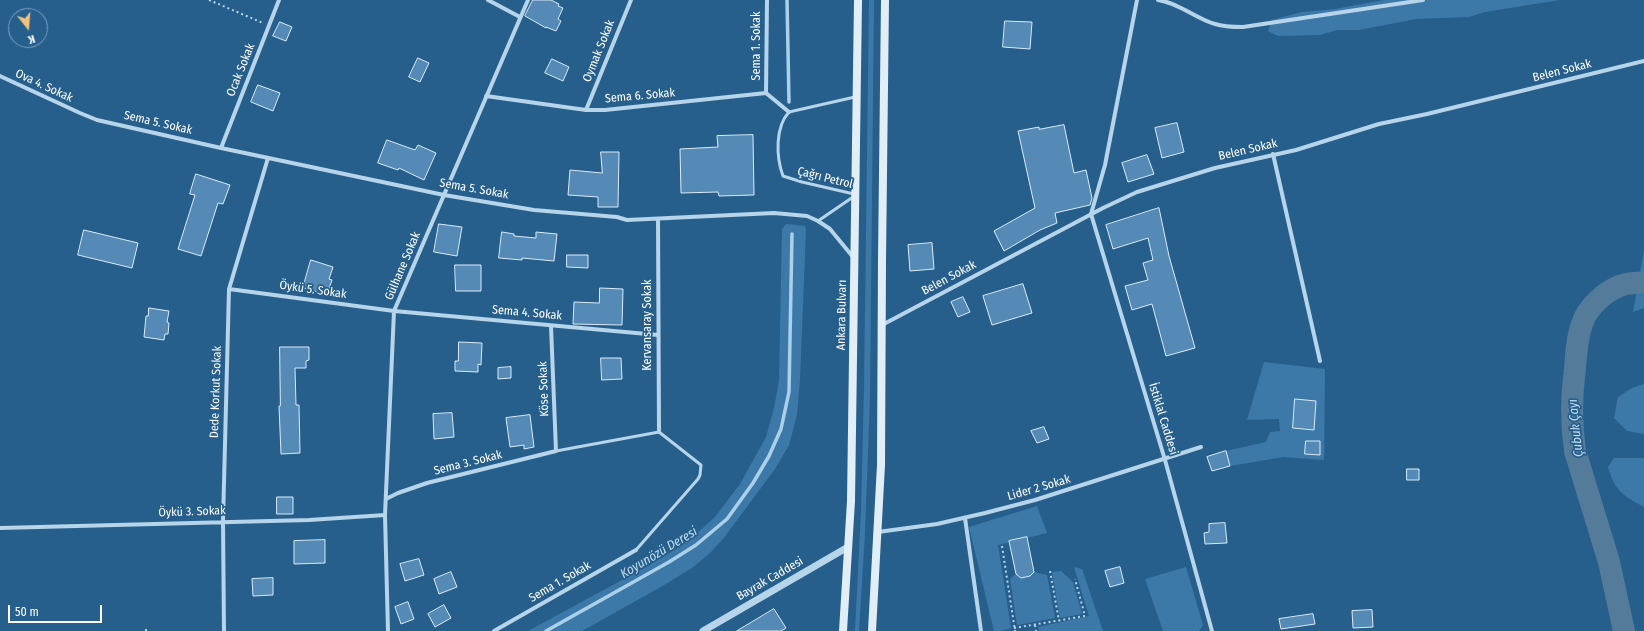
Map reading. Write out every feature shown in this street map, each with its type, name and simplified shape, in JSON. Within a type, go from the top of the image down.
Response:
[{"type":"main road","name":"Ankara Bulvarı","points":[[843,631],[851,501],[858,0]]},
{"type":"main road","points":[[872,631],[881,465],[885,0]]},
{"type":"street","name":"Ocak Sokak","points":[[221,148],[280,0]]},
{"type":"street","points":[[488,0],[520,17]]},
{"type":"street","name":"Gülhane Sokak","points":[[388,631],[385,515],[394,311],[528,0]]},
{"type":"street","name":"Oymak Sokak","points":[[586,110],[631,0]]},
{"type":"street","name":"Sema 1. Sokak","points":[[766,93],[767,0]]},
{"type":"street","points":[[1090,214],[1105,165],[1138,0]]},
{"type":"street","points":[[1158,0],[1178,6],[1214,24],[1230,27],[1243,27],[1423,0]]},
{"type":"street","name":"Belen Sokak","points":[[882,326],[1090,214],[1137,192],[1215,168],[1316,144],[1379,124],[1427,114],[1644,61]]},
{"type":"street","name":"Ova 4. Sokak","points":[[0,76],[80,114]]},
{"type":"street","points":[[766,93],[789,112]]},
{"type":"street","name":"Sema 6. Sokak","points":[[486,96],[586,110],[605,110],[646,107],[766,93]]},
{"type":"street","name":"Sema 5. Sokak","points":[[80,114],[98,120],[268,158],[444,195],[534,210],[617,217],[627,220],[774,213],[807,216],[830,229],[855,260]]},
{"type":"street","points":[[1273,154],[1320,361]]},
{"type":"street","name":"Dede Korkut Sokak","points":[[224,631],[223,521],[229,289],[268,158]]},
{"type":"street","name":"İstiklal Caddesi","points":[[1090,214],[1165,460],[1212,631]]},
{"type":"street","name":"Kervansaray Sokak","points":[[658,219],[659,432]]},
{"type":"street","name":"Öykü 5. Sokak","points":[[229,289],[394,311]]},
{"type":"street","name":"Sema 4. Sokak","points":[[394,311],[658,335]]},
{"type":"street","name":"Köse Sokak","points":[[551,326],[556,451]]},
{"type":"street","name":"Lider 2 Sokak","points":[[878,532],[965,518],[1035,500],[1165,460],[1201,447]]},
{"type":"street","name":"Sema 3. Sokak","points":[[386,499],[398,493],[428,483],[556,451]]},
{"type":"street","name":"Öykü 3. Sokak","points":[[0,528],[223,521],[309,520],[385,515]]},
{"type":"street","points":[[965,518],[981,631]]},
{"type":"street","name":"Bayrak Caddesi","points":[[703,631],[848,547]]},
{"type":"street","name":"Sema 1. Sokak","points":[[494,631],[636,550]]},
{"type":"lane","points":[[789,112],[857,97]]},
{"type":"lane","name":"Çağrı Petrol","points":[[789,112],[784,118],[780,127],[778,152],[783,176],[856,195]]},
{"type":"lane","points":[[818,221],[856,195]]},
{"type":"lane","points":[[556,451],[659,432],[701,465],[698,479],[636,550]]},
{"type":"path","points":[[209,0],[269,26]]},
{"type":"path","points":[[1002,546],[1014,630],[1085,616],[1075,579]]},
{"type":"path","points":[[1050,571],[1059,621]]},
{"type":"path","points":[[1035,625],[1036,631]]},
{"type":"shaded area","points":[[869,0],[874,0],[870,396],[865,533],[859,631],[855,631],[861,511],[864,387]]},
{"type":"shaded area","points":[[1384,0],[1560,0],[1485,12],[1469,17],[1416,19],[1359,30],[1337,30],[1320,35],[1278,36],[1268,31],[1272,20],[1302,12],[1335,9]]},
{"type":"shaded area","points":[[786,224],[805,226],[806,229],[800,380],[797,415],[789,445],[775,469],[723,539],[711,552],[692,568],[582,631],[528,631],[646,567],[676,549],[695,535],[715,517],[740,484],[766,437],[774,408],[779,381],[782,229]]},
{"type":"shaded area","points":[[1644,250],[1644,308],[1633,312]]},
{"type":"shaded area","points":[[1264,362],[1325,369],[1324,460],[1283,457],[1230,466],[1226,451],[1266,442],[1270,432],[1280,431],[1279,419],[1247,420]]},
{"type":"shaded area","points":[[1644,384],[1644,434],[1627,431],[1614,418],[1618,397],[1632,388]]},
{"type":"shaded area","points":[[1614,458],[1644,458],[1644,507],[1620,492],[1613,482],[1608,467]]},
{"type":"shaded area","points":[[1037,506],[1047,533],[998,545],[1011,628],[1001,631],[994,631],[969,527]]},
{"type":"shaded area","points":[[1074,567],[1082,569],[1103,631],[1039,631],[1038,627],[1089,616]]},
{"type":"shaded area","points":[[1186,567],[1203,625],[1199,631],[1163,631],[1145,579]]},
{"type":"shaded area","points":[[1061,571],[1073,582],[1082,614],[1060,618],[1052,572]]},
{"type":"shaded area","points":[[1034,572],[1047,575],[1055,618],[1017,625],[1010,579],[1016,574],[1021,578],[1030,576]]},
{"type":"building","points":[[533,0],[551,0],[563,8],[558,19],[561,21],[556,31],[546,28],[525,16]]},
{"type":"building","points":[[1005,21],[1032,22],[1030,49],[1003,47]]},
{"type":"building","points":[[280,22],[292,27],[286,41],[273,36]]},
{"type":"building","points":[[418,58],[429,63],[420,82],[409,77]]},
{"type":"building","points":[[552,59],[569,67],[563,81],[545,73]]},
{"type":"building","points":[[258,85],[280,93],[273,111],[251,102]]},
{"type":"building","points":[[1177,123],[1184,152],[1162,158],[1155,128]]},
{"type":"building","points":[[1064,125],[1074,173],[1086,170],[1092,198],[1090,205],[1055,213],[1057,223],[1040,230],[1004,251],[994,231],[1035,208],[1018,131],[1039,127],[1039,129]]},
{"type":"building","points":[[753,135],[754,195],[719,196],[718,192],[681,193],[680,149],[718,147],[717,136]]},
{"type":"building","points":[[387,140],[415,150],[418,145],[436,153],[424,180],[399,168],[398,170],[378,163]]},
{"type":"building","points":[[601,152],[619,152],[618,207],[598,207],[598,197],[568,195],[570,170],[602,173]]},
{"type":"building","points":[[1147,155],[1154,174],[1128,182],[1122,163]]},
{"type":"building","points":[[196,174],[230,185],[223,204],[218,203],[201,256],[178,249],[195,195],[190,194]]},
{"type":"building","points":[[1159,208],[1169,256],[1195,348],[1166,356],[1152,304],[1132,310],[1125,286],[1148,280],[1143,263],[1153,260],[1148,238],[1113,249],[1106,225]]},
{"type":"building","points":[[439,224],[462,227],[457,256],[434,252]]},
{"type":"building","points":[[84,230],[138,243],[132,268],[78,255]]},
{"type":"building","points":[[502,232],[514,234],[514,236],[536,238],[536,232],[557,234],[554,261],[522,258],[522,260],[499,258]]},
{"type":"building","points":[[932,243],[934,269],[910,271],[908,245]]},
{"type":"building","points":[[567,255],[588,255],[588,268],[567,267]]},
{"type":"building","points":[[311,260],[333,267],[329,279],[332,280],[327,295],[303,288]]},
{"type":"building","points":[[455,265],[481,265],[481,291],[456,291]]},
{"type":"building","points":[[1023,284],[1032,313],[992,325],[983,296]]},
{"type":"building","points":[[600,288],[623,289],[622,325],[573,324],[574,302],[599,303]]},
{"type":"building","points":[[963,297],[970,312],[958,317],[951,302]]},
{"type":"building","points":[[149,308],[169,311],[167,322],[169,323],[168,334],[165,334],[164,340],[144,337],[146,316],[148,316]]},
{"type":"building","points":[[459,342],[482,343],[481,365],[478,364],[478,372],[455,371],[455,361],[458,361]]},
{"type":"building","points":[[280,347],[309,347],[309,360],[306,361],[306,368],[295,368],[296,405],[299,405],[300,453],[281,454],[279,406]]},
{"type":"building","points":[[601,358],[621,358],[622,379],[602,380]]},
{"type":"building","points":[[511,367],[511,378],[498,379],[498,368]]},
{"type":"building","points":[[1295,399],[1316,401],[1314,430],[1293,428]]},
{"type":"building","points":[[452,413],[454,437],[434,439],[433,414]]},
{"type":"building","points":[[530,415],[534,447],[524,449],[524,445],[510,447],[506,418]]},
{"type":"building","points":[[1044,427],[1049,439],[1037,443],[1031,431]]},
{"type":"building","points":[[1306,441],[1320,441],[1320,455],[1305,454]]},
{"type":"building","points":[[1226,451],[1230,466],[1212,471],[1207,457]]},
{"type":"building","points":[[1407,469],[1419,469],[1419,480],[1407,480]]},
{"type":"building","points":[[277,497],[293,497],[293,514],[277,514]]},
{"type":"building","points":[[1225,523],[1227,543],[1205,544],[1204,533],[1209,532],[1209,524]]},
{"type":"building","points":[[1027,537],[1034,572],[1030,576],[1021,578],[1016,574],[1009,541]]},
{"type":"building","points":[[325,540],[325,563],[294,564],[294,541]]},
{"type":"building","points":[[419,559],[424,575],[405,581],[400,564]]},
{"type":"building","points":[[1120,567],[1124,583],[1110,587],[1105,571]]},
{"type":"building","points":[[451,572],[457,587],[439,594],[434,579]]},
{"type":"building","points":[[273,578],[273,595],[253,596],[252,579]]},
{"type":"building","points":[[408,602],[414,619],[401,624],[395,607]]},
{"type":"building","points":[[444,605],[451,618],[435,627],[428,614]]},
{"type":"building","points":[[774,609],[786,628],[781,631],[737,631]]},
{"type":"building","points":[[1372,610],[1373,627],[1353,628],[1352,611]]},
{"type":"building","points":[[1313,614],[1315,624],[1281,629],[1279,619]]},
{"type":"waterway","name":"Koyunözü Deresi","points":[[787,0],[789,102]]},
{"type":"waterway","name":"Koyunözü Deresi","points":[[546,631],[669,562],[696,545],[727,519],[753,483],[769,456],[781,429],[789,392],[792,234]]},
{"type":"waterway","name":"Çubuk Çayı","points":[[1624,631],[1609,562],[1575,451],[1572,420],[1573,390],[1579,335],[1588,311],[1605,294],[1619,286],[1644,282]]}]
